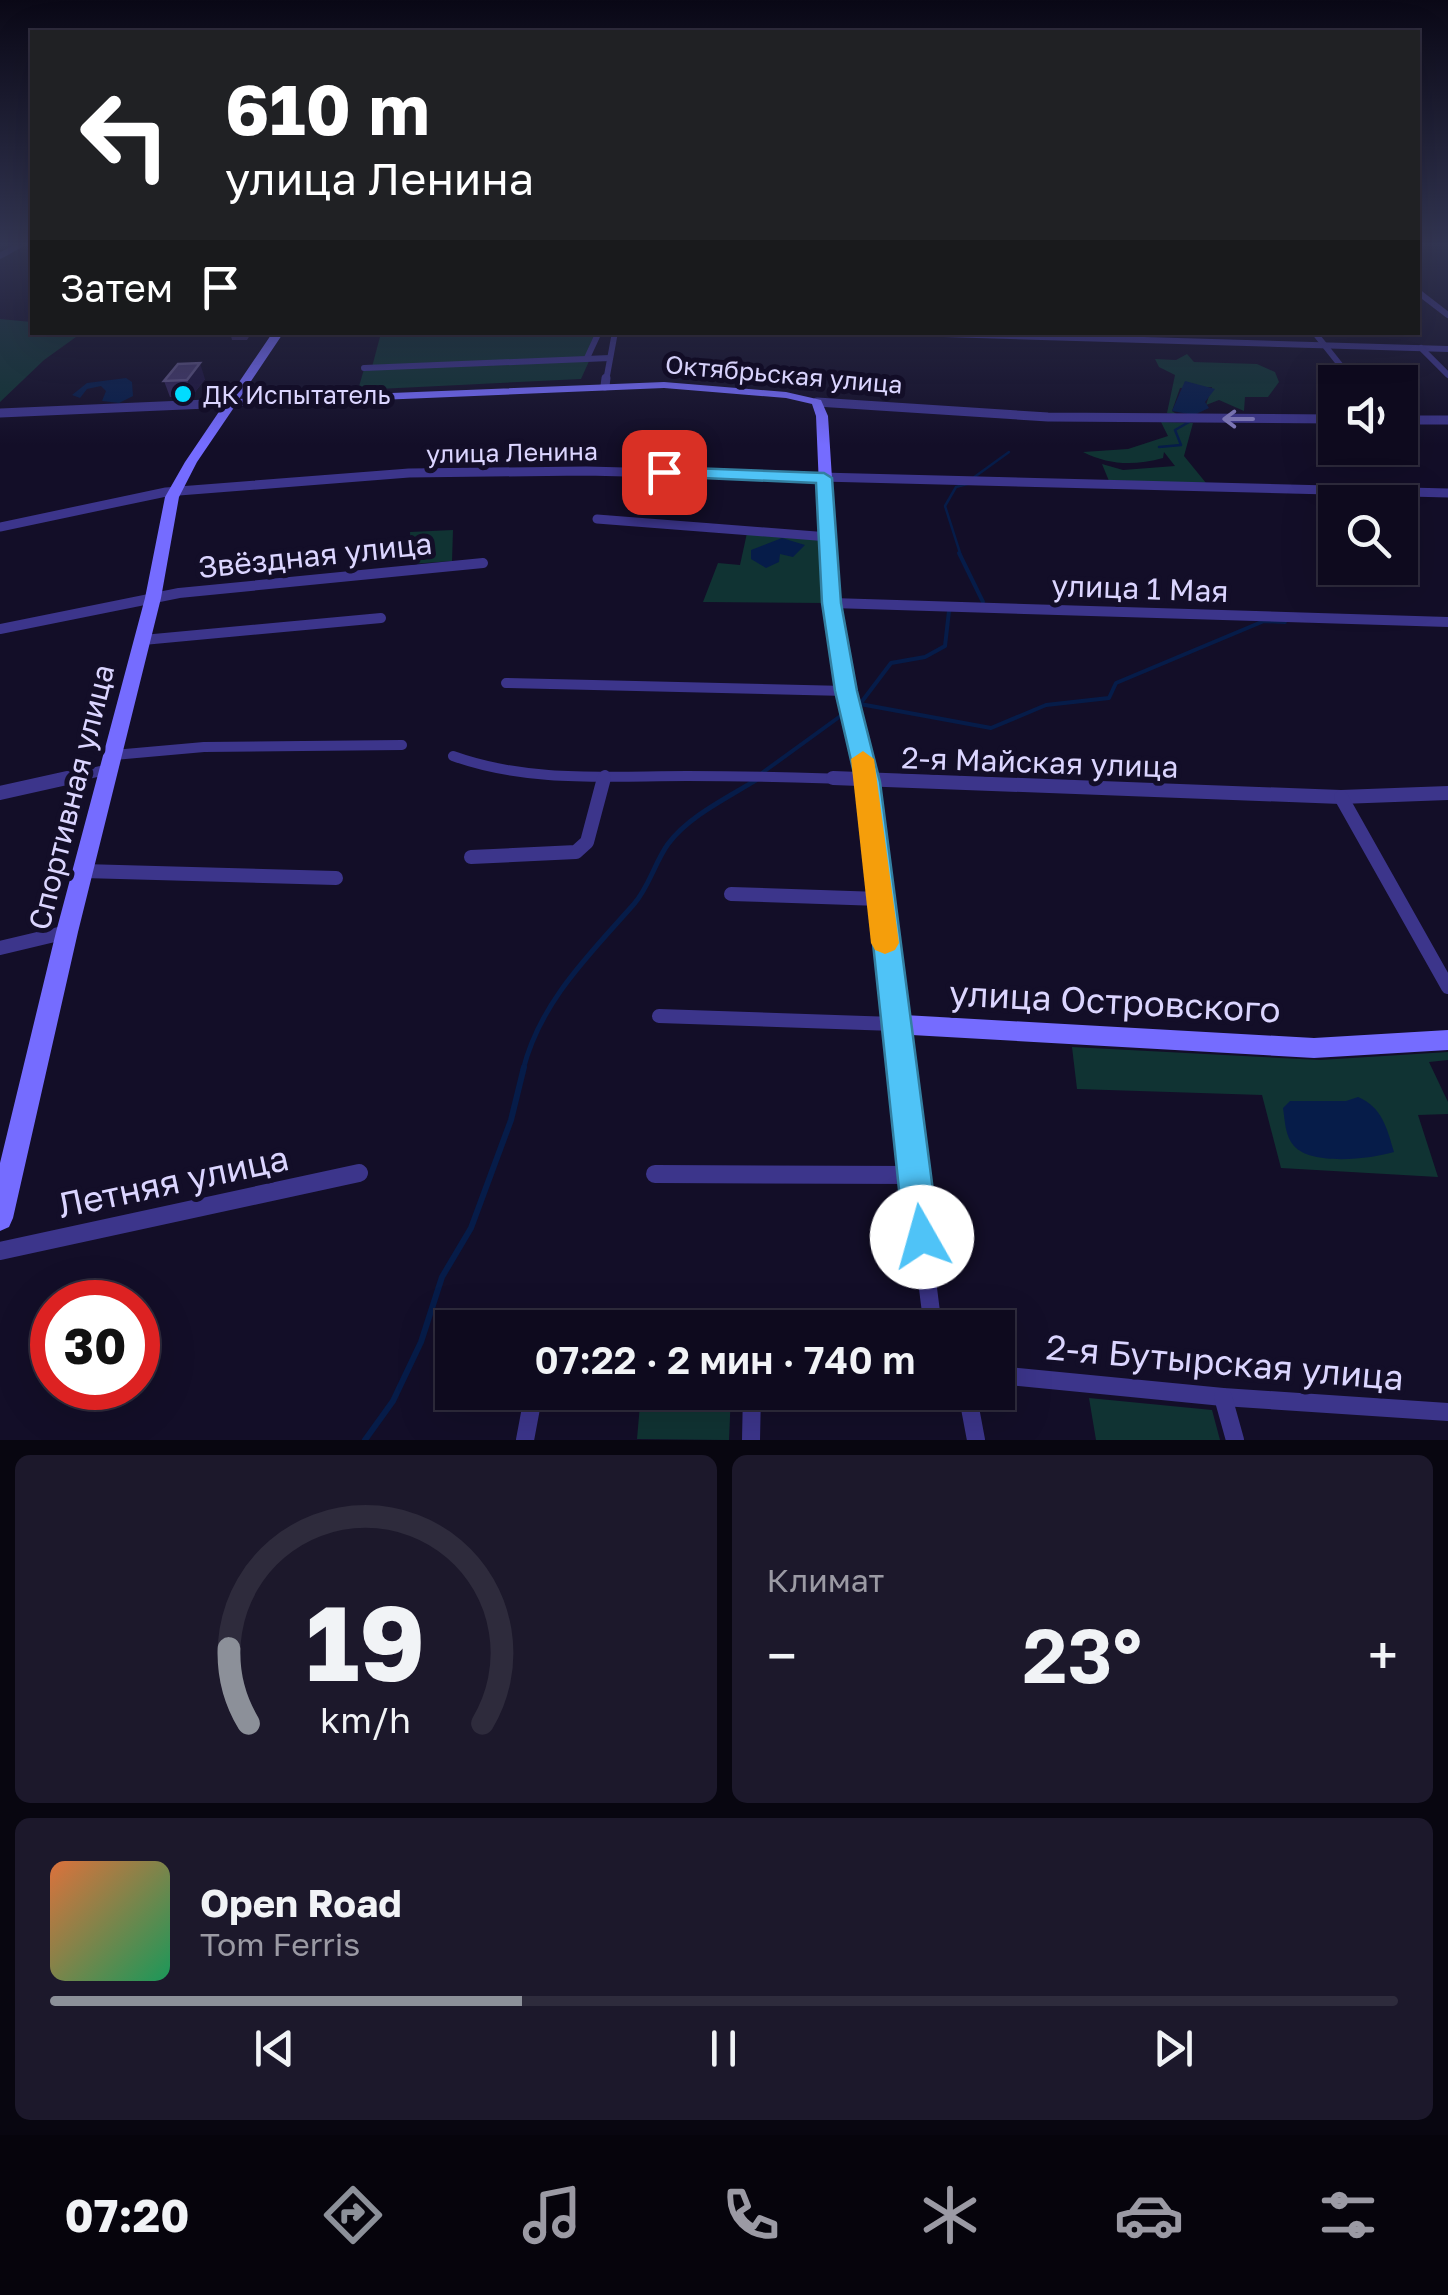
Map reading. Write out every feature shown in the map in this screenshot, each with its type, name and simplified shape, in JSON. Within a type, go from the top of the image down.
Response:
[{"type":"street","name":"Спортивная улица","points":[[0,1218],[6,1166],[153,598],[174,492],[277,335]]},
{"type":"street","points":[[587,358],[598,335]]},
{"type":"street","points":[[605,386],[614,335]]},
{"type":"street","points":[[948,335],[1120,343],[1448,349]]},
{"type":"street","points":[[1316,335],[1340,365]]},
{"type":"street","points":[[1421,348],[1448,375]]},
{"type":"street","points":[[364,368],[610,358]]},
{"type":"street","name":"Октябрьская улица","points":[[230,403],[692,385],[816,402],[1048,417],[1318,419]]},
{"type":"street","points":[[816,402],[822,416],[832,603],[846,691],[868,782],[894,1024],[932,1310]]},
{"type":"street","points":[[0,413],[230,403]]},
{"type":"street","points":[[1418,420],[1448,420]]},
{"type":"street","name":"улица Ленина","points":[[0,527],[123,499],[174,492],[468,471],[1448,493]]},
{"type":"street","points":[[596,519],[828,537]]},
{"type":"street","name":"Звёздная улица","points":[[0,629],[64,612],[153,598],[483,562]]},
{"type":"street","name":"улица 1 Мая","points":[[832,603],[1448,622]]},
{"type":"street","points":[[142,640],[381,618]]},
{"type":"street","points":[[506,683],[846,691]]},
{"type":"street","points":[[0,792],[112,762],[204,747],[402,745]]},
{"type":"street","name":"2-я Майская улица","points":[[453,756],[510,773],[754,776],[1341,797],[1448,793]]},
{"type":"street","points":[[470,857],[576,852],[587,842],[605,775]]},
{"type":"street","points":[[1341,797],[1448,987]]},
{"type":"street","points":[[83,871],[336,878]]},
{"type":"street","points":[[730,894],[880,899]]},
{"type":"street","points":[[0,948],[67,932]]},
{"type":"street","name":"улица Островского","points":[[658,1016],[894,1024],[1314,1048],[1448,1040]]},
{"type":"street","name":"Летняя улица","points":[[0,1251],[359,1173]]},
{"type":"street","points":[[655,1174],[914,1175]]},
{"type":"street","name":"2-я Бутырская улица","points":[[1015,1377],[1224,1397],[1448,1412]]},
{"type":"street","points":[[1224,1397],[1235,1440]]},
{"type":"street","points":[[525,1440],[531,1410]]},
{"type":"street","points":[[751,1440],[752,1410]]},
{"type":"street","points":[[970,1410],[976,1440]]},
{"type":"green space","points":[[0,319],[30,322],[30,335],[96,335],[76,337],[44,360],[0,402]]},
{"type":"green space","points":[[380,335],[596,335],[585,358],[372,367]]},
{"type":"green space","points":[[1187,354],[1194,362],[1257,364],[1275,372],[1279,382],[1268,397],[1245,397],[1244,411],[1219,400],[1206,405],[1212,387],[1180,388],[1172,411],[1178,415],[1167,413],[1175,375],[1159,367],[1155,359],[1176,360]]},
{"type":"green space","points":[[590,359],[581,379],[358,390],[364,369]]},
{"type":"green space","points":[[1161,422],[1193,423],[1184,456],[1206,483],[1109,481],[1102,464],[1123,470],[1175,466],[1164,452],[1163,458],[1132,463],[1102,460],[1083,452],[1128,449],[1168,436]]},
{"type":"green space","points":[[453,530],[452,561],[412,564],[410,532]]},
{"type":"green space","points":[[747,533],[823,538],[826,603],[703,602],[718,563],[740,565]]},
{"type":"green space","points":[[1072,1047],[1320,1060],[1448,1052],[1448,1060],[1429,1062],[1448,1102],[1448,1114],[1418,1115],[1438,1177],[1281,1168],[1262,1095],[1077,1089]]},
{"type":"green space","points":[[1089,1398],[1212,1410],[1220,1440],[1096,1440]]},
{"type":"green space","points":[[640,1410],[730,1410],[729,1440],[637,1439]]},
{"type":"water","points":[[126,378],[132,382],[133,396],[119,403],[102,401],[106,391],[101,386],[87,389],[80,398],[72,395],[87,383]]},
{"type":"water","points":[[1185,381],[1215,389],[1205,402],[1209,408],[1194,415],[1172,411]]},
{"type":"water","points":[[782,538],[805,545],[793,557],[780,554],[779,562],[766,568],[751,559],[751,550]]},
{"type":"water","points":[[1358,1097],[1378,1112],[1394,1152],[1327,1159],[1303,1152],[1291,1142],[1283,1108],[1290,1101],[1346,1101]]},
{"type":"building","points":[[200,363],[187,380],[164,381],[178,364]]},
{"type":"waterway","points":[[1159,447],[1181,445],[1175,430],[1189,422]]},
{"type":"waterway","points":[[973,478],[1009,452]]},
{"type":"waterway","points":[[961,556],[945,506],[956,487],[967,484]]},
{"type":"waterway","points":[[959,553],[983,602]]},
{"type":"waterway","points":[[949,611],[945,646],[925,657],[891,663],[860,704],[991,728],[1046,705],[1109,698],[1116,683],[1264,621],[1285,622]]},
{"type":"waterway","points":[[762,773],[846,712]]},
{"type":"waterway","points":[[523,1070],[554,1001],[639,897],[668,844],[697,816],[756,780]]},
{"type":"waterway","points":[[365,1440],[393,1401],[421,1342],[442,1277],[471,1228],[511,1120],[524,1067]]},
{"type":"slow traffic","points":[[863,759],[885,943]]},
{"type":"place","name":"ДК Испытатель","points":[[183,394]]},
{"type":"route","points":[[664,472],[824,478],[832,603],[846,691],[868,782],[922,1237]]}]
